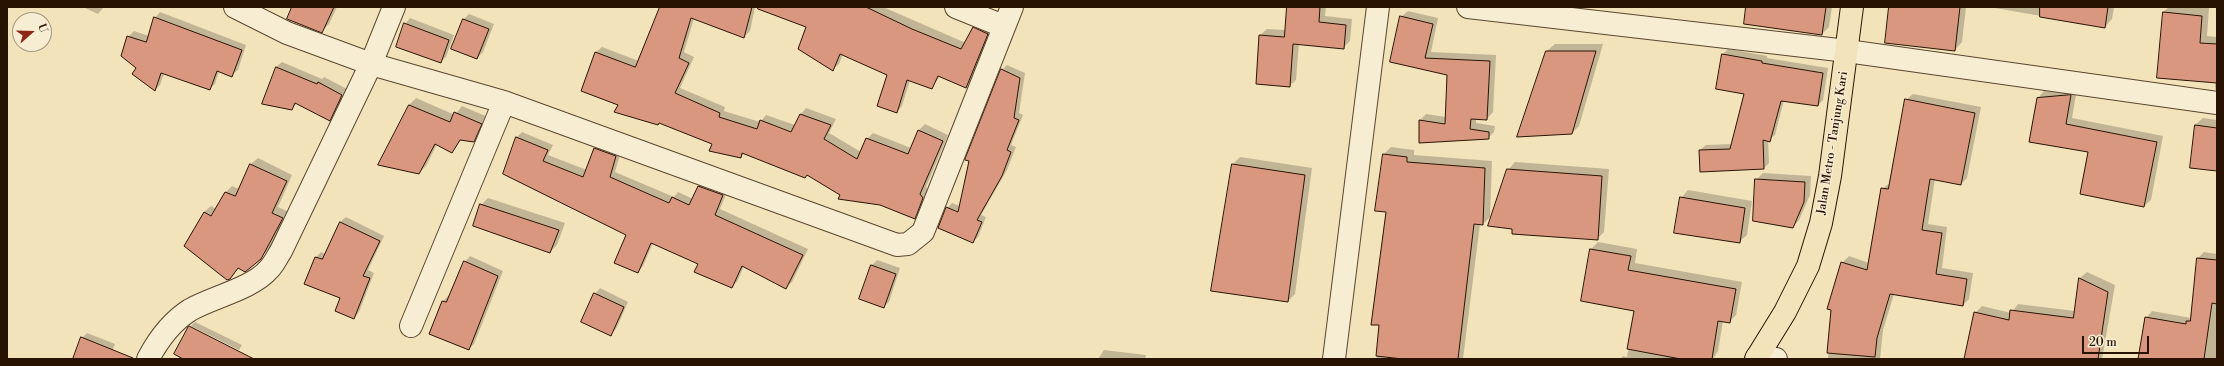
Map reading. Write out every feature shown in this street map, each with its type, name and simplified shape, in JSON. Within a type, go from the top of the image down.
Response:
[{"type":"main road","name":"Jalan Metro - Tanjung Kari","points":[[1763,358],[1808,266],[1821,223],[1830,176],[1852,7]]},
{"type":"street","points":[[235,7],[287,33],[371,64],[504,102],[897,245],[908,244],[923,232],[1008,16],[956,7]]},
{"type":"street","points":[[148,359],[159,339],[173,324],[190,310],[256,280],[269,270],[281,251],[371,64],[394,7]]},
{"type":"street","points":[[1334,359],[1378,7]]},
{"type":"street","points":[[1468,7],[1847,51],[2217,103]]},
{"type":"street","points":[[411,326],[504,102]]},
{"type":"building","points":[[292,7],[334,7],[322,33],[287,19]]},
{"type":"building","points":[[660,7],[752,7],[744,38],[691,18],[679,58],[689,63],[675,93],[720,113],[719,117],[757,129],[760,120],[791,132],[800,114],[831,125],[824,139],[857,159],[866,138],[908,154],[918,130],[943,141],[920,194],[923,198],[915,219],[880,205],[838,199],[840,195],[807,175],[805,178],[742,153],[741,158],[709,151],[712,144],[659,123],[658,125],[614,112],[618,105],[581,91],[595,52],[635,67]]},
{"type":"building","points":[[758,7],[866,7],[912,29],[961,49],[973,27],[988,34],[966,88],[938,76],[932,89],[907,80],[897,113],[877,106],[887,75],[840,54],[833,71],[798,49],[806,27],[758,9]]},
{"type":"building","points":[[1287,7],[1320,7],[1319,22],[1346,25],[1344,49],[1293,44],[1290,87],[1256,84],[1259,35],[1284,37]]},
{"type":"building","points":[[1746,7],[1826,7],[1822,35],[1744,24]]},
{"type":"building","points":[[1889,7],[1960,7],[1955,51],[1885,43]]},
{"type":"building","points":[[2040,7],[2108,7],[2105,28],[2040,17]]},
{"type":"building","points":[[2163,12],[2202,16],[2200,43],[2217,44],[2217,83],[2157,78]]},
{"type":"building","points":[[1400,16],[1433,24],[1425,58],[1490,61],[1487,120],[1471,119],[1470,129],[1489,132],[1489,139],[1419,143],[1419,120],[1445,124],[1447,75],[1390,62]]},
{"type":"building","points":[[154,17],[242,50],[232,77],[217,71],[210,90],[161,73],[155,91],[132,74],[136,68],[121,56],[127,36],[146,42]]},
{"type":"building","points":[[463,19],[489,29],[477,59],[451,49]]},
{"type":"building","points":[[404,23],[449,40],[441,63],[396,47]]},
{"type":"building","points":[[1546,51],[1596,51],[1572,134],[1517,137]]},
{"type":"building","points":[[1722,54],[1762,61],[1762,63],[1823,73],[1818,106],[1781,101],[1770,142],[1763,140],[1764,169],[1700,172],[1699,150],[1730,149],[1744,94],[1716,89]]},
{"type":"building","points":[[276,67],[317,84],[318,82],[342,95],[330,121],[295,103],[292,110],[262,104]]},
{"type":"building","points":[[1001,69],[1020,78],[1014,118],[1019,120],[1007,150],[1011,152],[1002,176],[977,220],[982,222],[973,243],[938,228],[946,207],[958,212],[969,161],[965,160]]},
{"type":"building","points":[[2071,95],[2066,124],[2157,142],[2144,207],[2080,194],[2088,152],[2029,142],[2037,98]]},
{"type":"building","points":[[1905,99],[1975,113],[1961,185],[1930,179],[1922,230],[1942,233],[1936,274],[1967,279],[1963,306],[1890,294],[1877,338],[1875,357],[1827,353],[1831,310],[1827,309],[1841,262],[1867,270],[1881,188],[1888,189]]},
{"type":"building","points":[[409,105],[450,122],[454,112],[482,124],[474,142],[460,140],[452,153],[435,144],[419,174],[378,165]]},
{"type":"building","points":[[2195,125],[2217,128],[2217,171],[2190,168]]},
{"type":"building","points":[[516,137],[548,150],[543,161],[583,177],[594,148],[616,156],[610,177],[669,203],[672,197],[689,205],[698,186],[723,195],[715,215],[803,255],[786,289],[742,266],[732,288],[694,272],[698,264],[651,243],[638,273],[614,263],[626,235],[503,174]]},
{"type":"building","points":[[1383,154],[1407,157],[1407,162],[1485,168],[1483,225],[1474,224],[1458,359],[1403,359],[1376,356],[1379,325],[1371,325],[1386,212],[1375,211]]},
{"type":"building","points":[[250,164],[287,181],[272,213],[283,218],[261,259],[245,272],[238,268],[230,279],[227,280],[184,246],[204,212],[211,216],[225,192],[235,196]]},
{"type":"building","points":[[1232,164],[1305,175],[1288,302],[1211,291]]},
{"type":"building","points":[[1507,169],[1602,176],[1598,240],[1512,234],[1512,229],[1488,226]]},
{"type":"building","points":[[1755,179],[1805,182],[1804,202],[1793,228],[1753,221]]},
{"type":"building","points":[[1680,197],[1745,208],[1740,243],[1674,233]]},
{"type":"building","points":[[480,204],[559,230],[550,253],[473,226]]},
{"type":"building","points":[[340,222],[380,241],[363,276],[370,278],[354,319],[335,311],[340,298],[304,284],[315,257],[322,259]]},
{"type":"building","points":[[1590,249],[1631,256],[1628,270],[1736,289],[1730,323],[1718,321],[1712,359],[1681,359],[1627,349],[1634,311],[1581,301]]},
{"type":"building","points":[[2197,258],[2217,260],[2217,304],[2212,303],[2204,359],[2138,359],[2145,317],[2186,324],[2186,321],[2190,321]]},
{"type":"building","points":[[464,261],[498,276],[469,350],[429,334],[442,301],[446,302]]},
{"type":"building","points":[[871,265],[896,274],[884,308],[859,299]]},
{"type":"building","points":[[2079,278],[2108,292],[2098,359],[1964,359],[1974,312],[2009,320],[2010,310],[2073,318]]},
{"type":"building","points":[[594,293],[624,307],[611,336],[581,322]]},
{"type":"building","points":[[189,326],[254,359],[183,359],[174,354]]},
{"type":"building","points":[[81,337],[133,358],[133,359],[73,359]]}]
